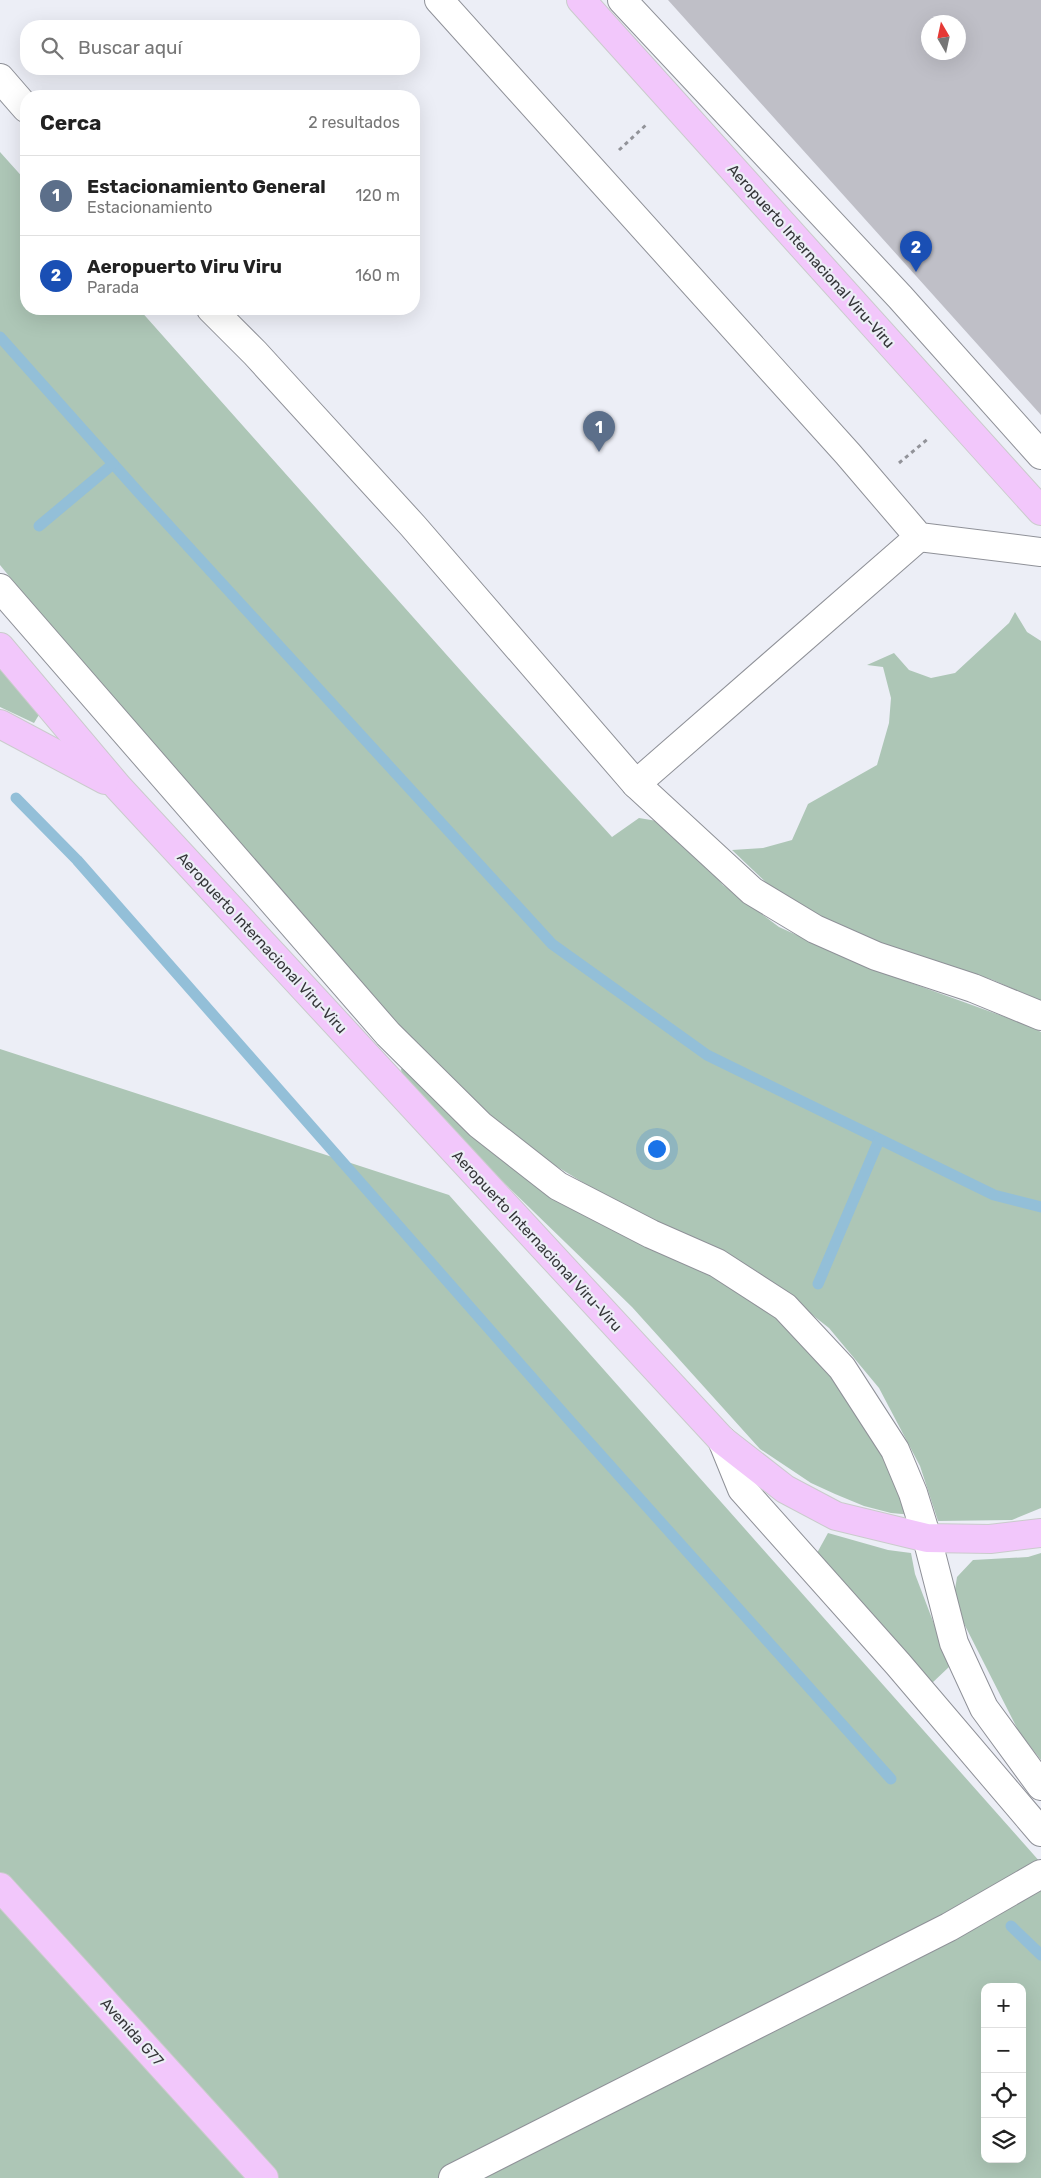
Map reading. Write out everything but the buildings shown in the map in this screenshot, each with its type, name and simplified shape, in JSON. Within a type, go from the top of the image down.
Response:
[{"type":"main road","name":"Aeropuerto Internacional Viru-Viru","points":[[581,0],[1041,512]]},
{"type":"main road","name":"Aeropuerto Internacional Viru-Viru","points":[[0,646],[118,787],[722,1440],[785,1490],[836,1516],[928,1538],[990,1539],[1041,1533]]},
{"type":"main road","name":"Aeropuerto Internacional Viru-Viru","points":[[0,724],[118,787]]},
{"type":"main road","name":"Avenida G77","points":[[0,1887],[264,2178]]},
{"type":"lane","points":[[439,0],[848,454],[919,537],[1041,552]]},
{"type":"lane","points":[[622,0],[900,297],[1041,454]]},
{"type":"lane","points":[[0,78],[20,101]]},
{"type":"lane","points":[[217,315],[413,526],[636,784],[752,890],[815,928],[876,956],[973,988],[1041,1016]]},
{"type":"lane","points":[[636,784],[919,537]]},
{"type":"lane","points":[[0,588],[388,1034],[480,1125],[558,1186],[651,1234],[717,1263],[785,1307],[842,1368],[895,1450],[913,1493],[928,1538],[954,1643],[984,1708],[1041,1786]]},
{"type":"lane","points":[[722,1440],[742,1489],[898,1664],[1041,1832]]},
{"type":"lane","points":[[453,2178],[949,1928],[1041,1874]]},
{"type":"green space","points":[[0,152],[20,174],[20,315],[144,315],[477,689],[612,837],[639,818],[663,822],[700,857],[723,885],[779,927],[867,967],[1030,1026],[1041,1032],[1041,1508],[1012,1520],[938,1521],[920,1466],[879,1388],[829,1328],[758,1272],[623,1207],[520,1144],[427,1057],[53,630],[0,565]]},
{"type":"green space","points":[[1015,612],[1027,632],[1041,641],[1041,1001],[993,980],[885,946],[822,921],[775,891],[732,850],[763,848],[792,840],[808,804],[877,765],[889,723],[891,698],[883,667],[867,665],[894,653],[909,670],[931,678],[955,673],[1009,623]]},
{"type":"green space","points":[[0,658],[43,708],[34,723],[0,707]]},
{"type":"green space","points":[[0,1049],[449,1195],[1041,1863],[1041,2178],[0,2178]]},
{"type":"green space","points":[[404,1067],[780,1320],[813,1350],[875,1433],[913,1515],[891,1513],[864,1506],[835,1494],[811,1483],[760,1449],[632,1307],[461,1141],[402,1076],[401,1069]]},
{"type":"green space","points":[[828,1533],[888,1550],[911,1553],[915,1574],[950,1666],[931,1684],[817,1553]]},
{"type":"green space","points":[[1041,1553],[1041,1760],[1019,1732],[953,1602],[957,1577],[973,1560],[1028,1557]]},
{"type":"waterway","points":[[0,337],[140,494],[552,944],[707,1055],[994,1195],[1041,1207]]},
{"type":"waterway","points":[[39,526],[113,464]]},
{"type":"waterway","points":[[16,798],[77,860],[571,1422],[891,1779]]},
{"type":"waterway","points":[[818,1284],[879,1140]]},
{"type":"waterway","points":[[1011,1926],[1041,1955]]},
{"type":"place","name":"Aeropuerto Viru Viru","points":[[916,272]]},
{"type":"place","name":"Estacionamiento General","points":[[599,452]]}]
